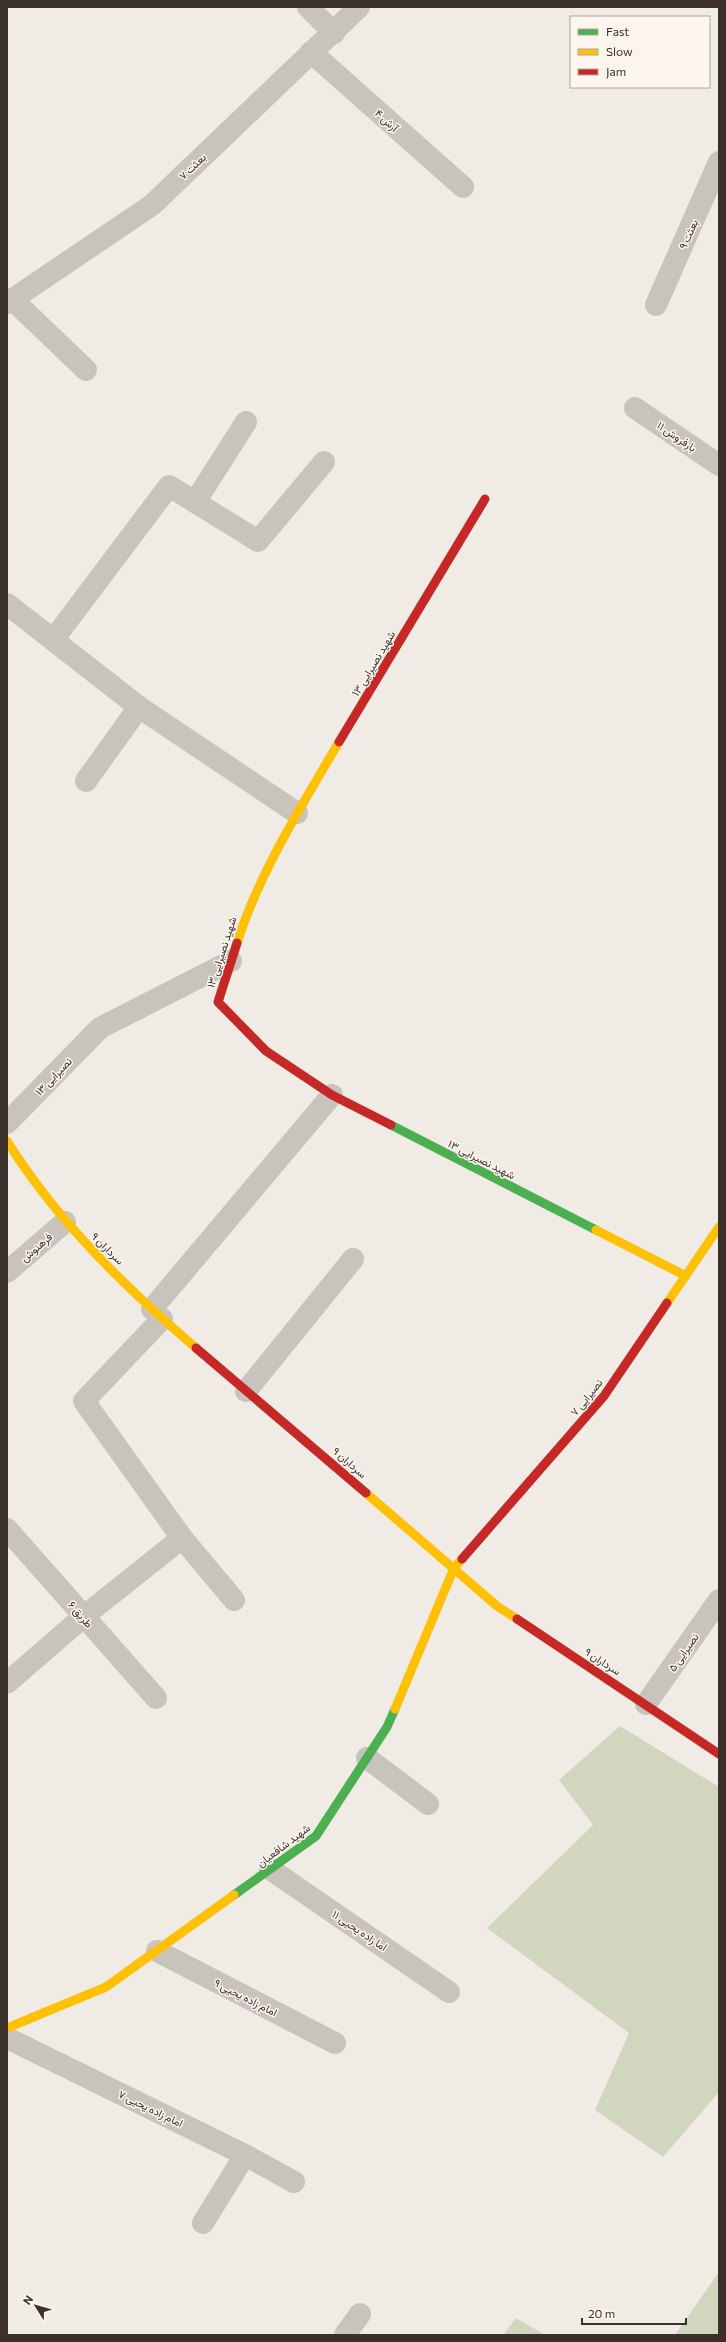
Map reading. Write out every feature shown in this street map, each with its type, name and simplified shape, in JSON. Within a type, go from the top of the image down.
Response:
[{"type":"street","points":[[308,7],[334,32]]},
{"type":"street","name":"بعثت ۷","points":[[10,301],[152,205],[359,7]]},
{"type":"street","name":"آرش ۴","points":[[311,52],[463,188]]},
{"type":"street","name":"بعثت ۹","points":[[656,306],[719,162]]},
{"type":"street","points":[[10,301],[86,370]]},
{"type":"street","name":"بارفروش ۱۱","points":[[635,408],[719,465]]},
{"type":"street","points":[[195,502],[246,422]]},
{"type":"street","points":[[53,640],[169,486],[258,541],[324,462]]},
{"type":"street","name":"شهید نصیرایی ۱۳","points":[[485,499],[297,813],[245,917],[218,1002],[266,1051],[332,1095],[686,1276]]},
{"type":"street","points":[[7,604],[139,707],[297,813]]},
{"type":"street","points":[[86,781],[139,707]]},
{"type":"street","name":"نصیرایی ۱۳","points":[[7,1123],[100,1028],[231,961]]},
{"type":"street","points":[[234,1600],[182,1538],[84,1401],[157,1314],[332,1095]]},
{"type":"street","name":"سرداران ۹","points":[[7,1142],[29,1176],[65,1222],[157,1314],[246,1391],[497,1606],[719,1754]]},
{"type":"street","name":"فرهنوش","points":[[7,1272],[65,1222]]},
{"type":"street","name":"نصیرایی ۷","points":[[454,1568],[604,1396],[719,1227]]},
{"type":"street","points":[[246,1391],[353,1259]]},
{"type":"street","name":"طریق ۶","points":[[7,1529],[156,1698]]},
{"type":"street","points":[[7,1683],[83,1617],[182,1538]]},
{"type":"street","name":"شهید شافعیان","points":[[7,2028],[106,1987],[316,1836],[387,1727],[454,1568]]},
{"type":"street","name":"نصیرایی ۵","points":[[646,1704],[719,1600]]},
{"type":"street","points":[[367,1758],[428,1804]]},
{"type":"street","name":"اما زاده یحیی ۱۱","points":[[270,1869],[449,1992]]},
{"type":"street","name":"امام زاده یحیی ۹","points":[[157,1951],[335,2043]]},
{"type":"street","name":"امام زاده یحیی ۷","points":[[7,2038],[245,2155],[294,2182]]},
{"type":"street","points":[[203,2223],[245,2155]]},
{"type":"street","points":[[345,2335],[360,2314]]},
{"type":"green space","points":[[620,1726],[719,1787],[719,2092],[663,2157],[595,2110],[629,2033],[487,1928],[593,1825],[559,1780]]},
{"type":"green space","points":[[719,2272],[719,2335],[675,2335]]},
{"type":"green space","points":[[516,2318],[545,2335],[503,2335]]},
{"type":"traffic: fast","points":[[391,1125],[596,1230]]},
{"type":"traffic: fast","points":[[234,1895],[316,1836],[387,1727],[395,1709]]},
{"type":"traffic: slow","points":[[237,943],[246,917],[269,865],[296,815],[339,742]]},
{"type":"traffic: slow","points":[[7,1141],[48,1199],[70,1226],[118,1277],[196,1348]]},
{"type":"traffic: slow","points":[[667,1303],[719,1227]]},
{"type":"traffic: slow","points":[[596,1230],[686,1276]]},
{"type":"traffic: slow","points":[[366,1493],[497,1606],[517,1619]]},
{"type":"traffic: slow","points":[[395,1709],[454,1568],[462,1559]]},
{"type":"traffic: slow","points":[[7,2028],[106,1987],[234,1895]]},
{"type":"traffic: jam","points":[[339,742],[485,499]]},
{"type":"traffic: jam","points":[[237,943],[218,1002],[266,1051],[332,1095],[391,1125]]},
{"type":"traffic: jam","points":[[462,1559],[604,1396],[667,1303]]},
{"type":"traffic: jam","points":[[196,1348],[366,1493]]},
{"type":"traffic: jam","points":[[517,1619],[719,1754]]}]
